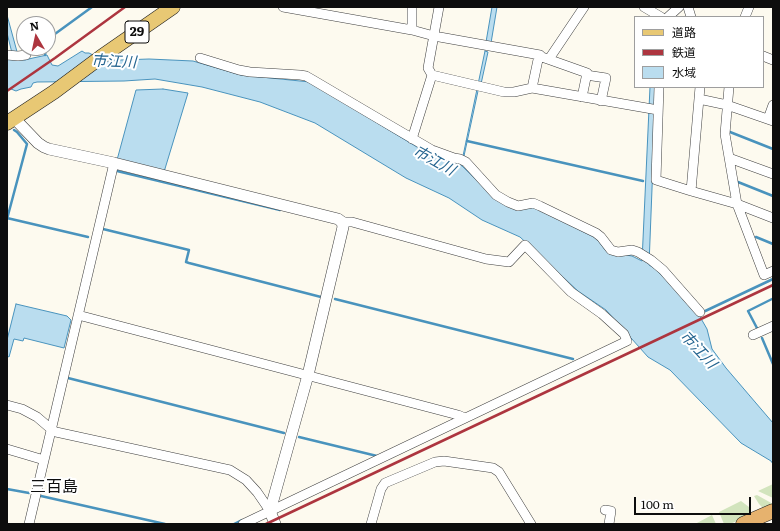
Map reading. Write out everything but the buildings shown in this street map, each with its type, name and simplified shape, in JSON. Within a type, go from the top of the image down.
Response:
[{"type":"highway","points":[[743,524],[773,511]]},
{"type":"main road","name":"29","points":[[11,121],[54,92],[101,56],[173,7]]},
{"type":"street","points":[[284,7],[539,55],[587,73],[586,75],[606,78],[601,101]]},
{"type":"street","points":[[412,7],[412,30]]},
{"type":"street","points":[[439,7],[428,68],[432,75],[504,92],[514,92],[532,88],[654,110]]},
{"type":"street","points":[[549,59],[584,7]]},
{"type":"street","points":[[669,16],[679,7]]},
{"type":"street","points":[[646,8],[659,16]]},
{"type":"street","points":[[532,88],[539,55]]},
{"type":"street","points":[[200,58],[250,72],[306,76],[320,83],[432,150],[466,162],[496,195],[508,202],[518,206],[533,203],[601,236],[611,250],[618,252],[632,250],[641,254],[663,270],[700,312]]},
{"type":"street","points":[[412,139],[432,75]]},
{"type":"street","points":[[582,97],[586,75]]},
{"type":"street","points":[[659,88],[654,110],[656,180],[737,204],[773,218]]},
{"type":"street","points":[[691,191],[700,88]]},
{"type":"street","points":[[729,88],[725,134],[737,204],[764,275],[773,271]]},
{"type":"street","points":[[699,99],[727,105],[770,120],[773,105]]},
{"type":"street","points":[[11,121],[44,147],[338,218],[342,222],[343,227],[308,375],[270,511]]},
{"type":"street","points":[[729,158],[773,174]]},
{"type":"street","points":[[29,524],[114,163]]},
{"type":"street","points":[[243,524],[627,342],[624,334],[602,314],[571,292],[525,245],[509,262],[486,259],[352,222],[342,222]]},
{"type":"street","points":[[78,315],[465,418]]},
{"type":"street","points":[[753,334],[773,326]]},
{"type":"street","points":[[7,405],[22,409],[37,417],[56,432],[230,470],[246,480],[257,492],[270,511],[275,524]]},
{"type":"street","points":[[7,449],[44,460]]},
{"type":"street","points":[[371,524],[381,489],[385,484],[434,462],[444,461],[493,468],[499,472],[531,524]]},
{"type":"street","points":[[605,510],[611,511],[609,524]]},
{"type":"green space","points":[[773,484],[773,498],[758,491]]},
{"type":"green space","points":[[757,495],[773,505],[764,508],[762,507],[754,496]]},
{"type":"green space","points":[[741,501],[749,507],[749,514],[746,517],[730,524],[724,524],[719,512]]},
{"type":"green space","points":[[712,515],[716,524],[695,524]]},
{"type":"water","points":[[492,7],[497,7],[491,43],[486,42]]},
{"type":"water","name":"市江川","points":[[7,15],[16,48],[16,56],[18,56],[19,59],[25,60],[48,56],[52,65],[58,66],[82,51],[93,55],[93,61],[149,59],[193,61],[241,75],[310,82],[430,155],[456,162],[497,200],[537,208],[596,238],[606,251],[614,255],[632,256],[642,261],[650,88],[656,88],[649,265],[671,284],[699,315],[707,329],[712,349],[726,368],[773,423],[773,464],[771,461],[741,443],[670,370],[648,357],[606,310],[578,291],[520,237],[482,220],[449,198],[406,178],[315,123],[260,102],[202,87],[155,79],[124,81],[37,82],[33,83],[31,87],[16,91],[11,89],[7,90],[7,57],[12,53],[7,33]]},
{"type":"water","points":[[485,51],[488,52],[463,156]]},
{"type":"water","points":[[163,89],[188,93],[164,172],[117,160],[136,90]]},
{"type":"water","points":[[16,304],[67,316],[71,320],[64,348],[24,338],[23,341],[14,339],[9,357],[7,356],[7,340]]},
{"type":"waterway","points":[[56,33],[92,7]]},
{"type":"waterway","points":[[7,219],[27,144],[14,130]]},
{"type":"waterway","points":[[730,132],[773,149]]},
{"type":"waterway","points":[[467,141],[643,181]]},
{"type":"waterway","points":[[117,171],[280,210]]},
{"type":"waterway","points":[[738,182],[773,196]]},
{"type":"waterway","points":[[7,218],[88,237]]},
{"type":"waterway","points":[[103,229],[189,250],[186,262],[189,263],[321,297]]},
{"type":"waterway","points":[[756,237],[773,244]]},
{"type":"waterway","points":[[701,313],[773,279]]},
{"type":"waterway","points":[[335,299],[573,359]]},
{"type":"waterway","points":[[758,330],[748,311],[772,299]]},
{"type":"waterway","points":[[762,338],[773,364]]},
{"type":"waterway","points":[[68,378],[284,433]]},
{"type":"waterway","points":[[299,437],[377,456]]},
{"type":"waterway","points":[[7,489],[29,493]]},
{"type":"waterway","points":[[41,496],[165,524]]},
{"type":"waterway","points":[[234,524],[242,520]]},
{"type":"railway","points":[[7,91],[125,7]]},
{"type":"railway","points":[[266,524],[773,285]]},
{"type":"district","name":"三百島","points":[[54,487]]}]
